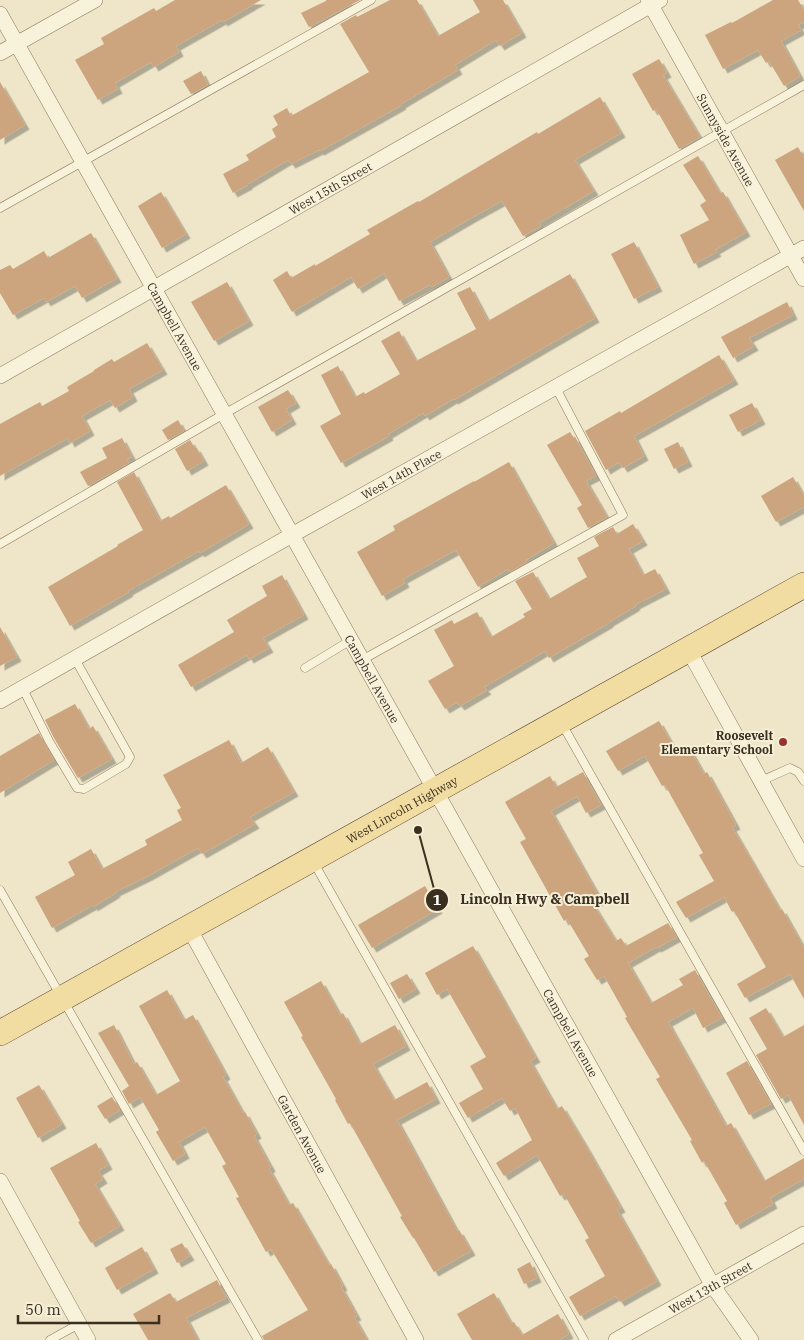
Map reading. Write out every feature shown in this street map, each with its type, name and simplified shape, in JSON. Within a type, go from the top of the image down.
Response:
[{"type":"main road","name":"West Lincoln Highway","points":[[0,1033],[804,585]]},
{"type":"street","points":[[0,53],[94,0]]},
{"type":"street","name":"Sunnyside Avenue","points":[[653,2],[722,132],[798,252],[804,278]]},
{"type":"street","name":"West 15th Street","points":[[0,376],[653,2]]},
{"type":"street","name":"Campbell Avenue","points":[[0,14],[712,1286],[751,1340]]},
{"type":"street","name":"West 14th Place","points":[[0,702],[292,535],[798,252]]},
{"type":"street","points":[[688,649],[804,859]]},
{"type":"street","name":"Garden Avenue","points":[[189,928],[416,1340]]},
{"type":"street","points":[[0,1181],[88,1340]]},
{"type":"street","name":"West 13th Street","points":[[616,1340],[804,1234]]},
{"type":"lane","points":[[0,208],[371,0]]},
{"type":"lane","points":[[0,544],[224,414],[804,85]]},
{"type":"lane","points":[[362,660],[623,515],[556,388]]},
{"type":"lane","points":[[305,668],[351,640]]},
{"type":"lane","points":[[22,689],[49,741],[77,788],[84,789],[126,764],[130,757],[75,659]]},
{"type":"lane","points":[[560,721],[804,1151]]},
{"type":"lane","points":[[761,781],[790,768],[798,772],[804,781]]},
{"type":"lane","points":[[312,859],[584,1340]]},
{"type":"lane","points":[[0,890],[258,1340]]},
{"type":"lane","points":[[50,1340],[79,1324]]},
{"type":"building","points":[[175,0],[261,0],[176,46],[179,52],[154,67],[151,62],[115,83],[118,89],[98,100],[75,60],[104,44],[101,38],[154,8],[156,11]]},
{"type":"building","points":[[326,0],[360,0],[309,27],[301,13]]},
{"type":"building","points":[[390,0],[417,0],[438,36],[480,12],[473,0],[503,0],[522,33],[500,46],[496,40],[455,65],[458,70],[402,105],[320,151],[291,164],[288,160],[233,193],[223,174],[249,160],[246,155],[276,137],[272,129],[278,125],[273,116],[287,108],[291,116],[369,72],[340,24]]},
{"type":"building","points":[[773,0],[798,0],[804,10],[804,22],[798,25],[801,30],[781,41],[800,76],[784,86],[769,61],[766,63],[758,50],[723,69],[705,35],[732,23]]},
{"type":"building","points":[[659,59],[667,73],[663,75],[700,137],[679,149],[656,109],[653,111],[632,74]]},
{"type":"building","points":[[201,71],[208,85],[191,94],[183,81]]},
{"type":"building","points":[[0,82],[25,125],[0,140]]},
{"type":"building","points":[[600,97],[621,133],[575,160],[594,191],[539,223],[541,226],[523,236],[502,201],[471,218],[430,242],[449,277],[432,287],[430,285],[399,301],[384,273],[358,289],[351,277],[292,312],[273,280],[287,271],[291,278],[315,264],[315,266],[370,234],[367,230]]},
{"type":"building","points":[[798,147],[804,158],[804,211],[775,160]]},
{"type":"building","points":[[698,156],[720,193],[723,192],[746,232],[715,250],[717,252],[694,264],[680,235],[709,220],[700,205],[706,201],[683,165]]},
{"type":"building","points":[[161,192],[186,234],[162,248],[138,206]]},
{"type":"building","points":[[91,233],[117,278],[82,298],[75,286],[46,302],[44,298],[13,315],[0,293],[0,270],[10,265],[13,269],[44,251],[48,258]]},
{"type":"building","points":[[634,242],[658,287],[634,299],[611,254]]},
{"type":"building","points":[[570,274],[595,318],[454,400],[425,416],[423,413],[388,434],[389,436],[341,463],[320,426],[341,414],[321,375],[338,366],[355,397],[364,392],[365,394],[400,374],[381,341],[399,331],[416,361],[476,329],[457,293],[470,287],[488,321]]},
{"type":"building","points":[[227,282],[249,321],[214,341],[191,302]]},
{"type":"building","points":[[787,302],[793,315],[749,338],[754,346],[733,358],[721,337]]},
{"type":"building","points":[[147,343],[163,370],[129,389],[133,397],[115,408],[110,400],[82,416],[90,431],[70,443],[68,438],[0,476],[0,424],[40,402],[42,406],[69,391],[67,387],[112,359],[114,362]]},
{"type":"building","points":[[719,355],[734,380],[634,436],[644,456],[623,468],[619,462],[606,470],[585,431],[620,411],[621,413]]},
{"type":"building","points":[[288,390],[296,403],[286,409],[292,420],[272,432],[258,407]]},
{"type":"building","points":[[752,403],[761,420],[738,432],[729,415]]},
{"type":"building","points":[[178,420],[184,431],[168,440],[162,430]]},
{"type":"building","points":[[570,432],[575,437],[596,476],[586,481],[607,517],[588,528],[577,508],[582,505],[547,445]]},
{"type":"building","points":[[122,438],[132,457],[127,459],[129,463],[88,486],[80,472],[107,458],[102,448]]},
{"type":"building","points":[[190,440],[204,461],[187,471],[175,449]]},
{"type":"building","points":[[678,442],[688,462],[674,469],[664,449]]},
{"type":"building","points":[[509,462],[554,543],[510,572],[508,569],[478,587],[456,550],[403,579],[405,583],[382,596],[357,552],[395,530],[393,526]]},
{"type":"building","points":[[134,472],[160,521],[169,516],[170,518],[226,485],[249,524],[200,553],[199,551],[128,591],[70,626],[48,587],[143,530],[117,482]]},
{"type":"building","points":[[793,477],[804,496],[804,507],[776,522],[761,496]]},
{"type":"building","points":[[633,524],[643,541],[629,549],[643,575],[655,569],[666,589],[635,605],[609,623],[549,658],[545,651],[484,687],[487,690],[460,706],[457,702],[445,709],[428,681],[454,666],[434,630],[452,620],[454,624],[477,612],[491,637],[525,617],[523,614],[532,609],[515,581],[533,572],[549,599],[587,577],[577,558],[599,546],[594,537],[613,527],[617,534]]},
{"type":"building","points":[[282,575],[304,615],[263,638],[269,648],[249,659],[247,655],[191,687],[178,665],[234,632],[227,620],[267,596],[262,586]]},
{"type":"building","points":[[0,627],[17,657],[0,666]]},
{"type":"building","points":[[75,704],[89,729],[93,726],[112,759],[78,778],[45,720]]},
{"type":"building","points":[[659,721],[677,753],[688,746],[704,774],[707,772],[736,825],[732,827],[804,948],[804,999],[790,974],[745,998],[737,984],[766,967],[724,897],[686,918],[676,902],[714,881],[699,855],[703,853],[665,785],[662,786],[645,756],[618,771],[606,751]]},
{"type":"building","points":[[39,733],[54,760],[0,793],[0,756]]},
{"type":"building","points":[[229,740],[241,763],[268,747],[294,792],[250,817],[255,824],[202,854],[198,848],[52,928],[35,897],[75,875],[68,862],[91,849],[102,869],[147,845],[145,840],[182,820],[177,810],[181,808],[163,775]]},
{"type":"building","points":[[583,772],[601,805],[586,813],[577,796],[551,811],[601,900],[593,904],[616,941],[621,938],[626,946],[668,923],[677,937],[628,963],[651,1003],[683,985],[679,979],[695,970],[722,1018],[703,1028],[693,1008],[668,1022],[726,1126],[731,1123],[764,1181],[804,1158],[804,1179],[770,1198],[773,1204],[736,1225],[724,1203],[727,1201],[704,1161],[702,1163],[690,1141],[692,1140],[656,1079],[660,1077],[625,1018],[627,1017],[604,976],[597,980],[584,959],[589,956],[567,919],[564,921],[520,842],[526,839],[505,802],[550,776],[556,787]]},
{"type":"building","points":[[425,886],[438,909],[372,948],[358,925]]},
{"type":"building","points":[[473,946],[536,1058],[530,1061],[557,1109],[562,1106],[587,1148],[621,1208],[617,1210],[657,1281],[620,1302],[616,1296],[580,1316],[569,1297],[605,1276],[585,1240],[589,1238],[564,1194],[560,1196],[537,1155],[504,1176],[496,1163],[532,1140],[515,1108],[510,1111],[502,1098],[468,1118],[459,1103],[483,1089],[470,1066],[486,1057],[447,989],[437,995],[425,973]]},
{"type":"building","points":[[407,974],[416,989],[399,999],[390,983]]},
{"type":"building","points":[[321,981],[340,1015],[343,1013],[360,1044],[395,1025],[406,1046],[373,1064],[394,1100],[427,1082],[436,1099],[397,1120],[457,1231],[459,1230],[471,1251],[434,1272],[400,1217],[402,1216],[350,1123],[348,1124],[284,1002]]},
{"type":"building","points":[[167,990],[184,1020],[193,1015],[226,1075],[223,1077],[257,1134],[254,1136],[271,1167],[269,1169],[289,1205],[293,1203],[329,1265],[331,1264],[357,1316],[354,1317],[367,1340],[264,1340],[262,1336],[308,1310],[271,1249],[266,1252],[236,1198],[239,1197],[222,1166],[226,1164],[205,1127],[179,1142],[185,1154],[173,1161],[156,1132],[159,1130],[140,1097],[129,1104],[122,1091],[129,1086],[98,1033],[114,1025],[134,1064],[137,1062],[156,1095],[180,1081],[139,1006]]},
{"type":"building","points":[[766,1008],[783,1037],[804,1025],[804,1125],[788,1095],[781,1099],[756,1055],[767,1049],[749,1018]]},
{"type":"building","points":[[747,1061],[771,1104],[749,1115],[726,1073]]},
{"type":"building","points":[[39,1085],[62,1124],[38,1138],[16,1098]]},
{"type":"building","points":[[112,1097],[120,1110],[105,1119],[97,1106]]},
{"type":"building","points":[[96,1143],[108,1165],[98,1171],[103,1179],[95,1184],[120,1226],[91,1243],[50,1168]]},
{"type":"building","points":[[182,1243],[190,1256],[177,1263],[170,1249]]},
{"type":"building","points":[[142,1247],[154,1269],[117,1290],[105,1268]]},
{"type":"building","points":[[530,1262],[537,1278],[524,1284],[517,1269]]},
{"type":"building","points":[[217,1280],[226,1298],[186,1318],[198,1340],[148,1340],[133,1314],[170,1293],[176,1302]]},
{"type":"building","points":[[494,1293],[511,1323],[514,1322],[522,1335],[558,1314],[569,1334],[559,1340],[472,1340],[457,1314]]},
{"type":"place","name":"Roosevelt Elementary School","points":[[783,742]]},
{"type":"place","name":"Lincoln Hwy & Campbell","points":[[418,830]]}]
